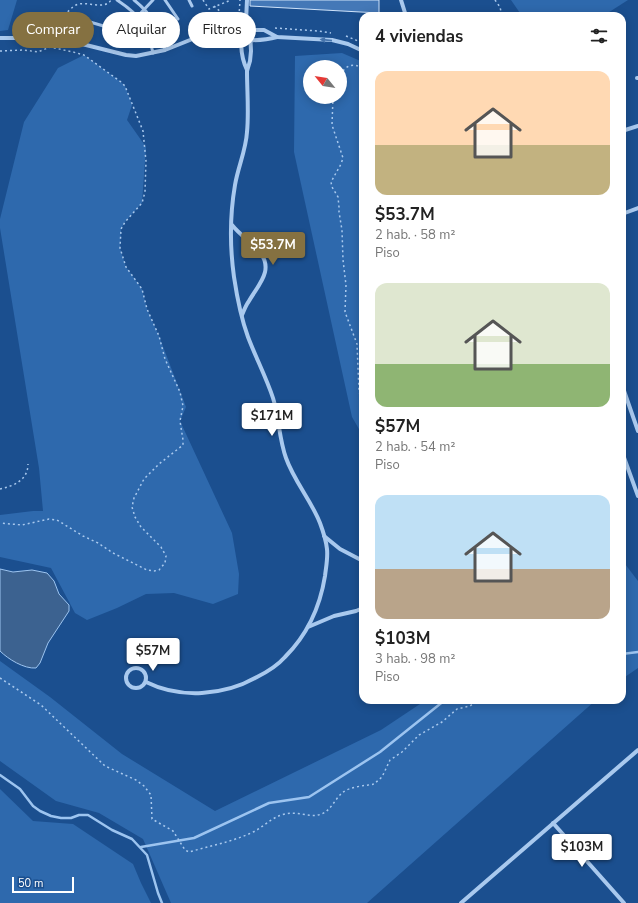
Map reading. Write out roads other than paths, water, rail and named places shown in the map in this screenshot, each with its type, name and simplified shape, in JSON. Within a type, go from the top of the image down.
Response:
[{"type":"street","points":[[246,12],[247,0]]},
{"type":"street","points":[[401,0],[405,12]]},
{"type":"street","points":[[256,30],[264,30],[277,37]]},
{"type":"street","points":[[256,39],[268,40],[277,37],[332,40],[359,48]]},
{"type":"street","points":[[0,38],[48,38],[136,56],[165,50],[188,41]]},
{"type":"street","points":[[242,48],[242,59],[247,71]]},
{"type":"street","points":[[146,682],[156,687],[177,692],[208,693],[230,688],[254,679],[268,671],[284,659],[308,627],[319,603],[327,566],[327,550],[324,536],[312,508],[286,458],[282,445],[274,400],[249,340],[234,276],[231,244],[232,225],[235,184],[245,147],[247,132],[247,71],[250,61],[250,48]]},
{"type":"street","points":[[626,130],[638,126]]},
{"type":"street","points":[[626,212],[638,208]]},
{"type":"street","points":[[232,225],[258,249],[264,257],[265,263],[264,276],[248,301],[242,315]]},
{"type":"street","points":[[626,396],[638,431]]},
{"type":"street","points":[[626,463],[638,496]]},
{"type":"street","points":[[324,536],[340,549],[359,560]]},
{"type":"street","points":[[308,627],[334,616],[359,610]]},
{"type":"street","points":[[140,669],[146,676],[146,682],[138,688],[132,687],[127,682],[127,676],[130,670],[140,669]]},
{"type":"street","points":[[464,902],[638,750]]},
{"type":"street","points":[[553,823],[624,903]]},
{"type":"lane","points":[[117,0],[133,12]]},
{"type":"lane","points":[[134,0],[145,8],[151,16],[159,30],[165,50]]},
{"type":"lane","points":[[142,12],[153,0]]},
{"type":"lane","points":[[165,0],[173,12]]},
{"type":"lane","points":[[189,0],[192,6]]},
{"type":"lane","points":[[152,48],[153,53]]},
{"type":"waterway","points":[[626,654],[638,652]]},
{"type":"waterway","points":[[141,847],[194,838],[269,803],[309,797],[380,752],[440,704]]},
{"type":"waterway","points":[[0,775],[20,789],[33,806],[40,811],[51,816],[61,818],[88,815],[112,830],[132,839],[147,855],[162,903]]}]
